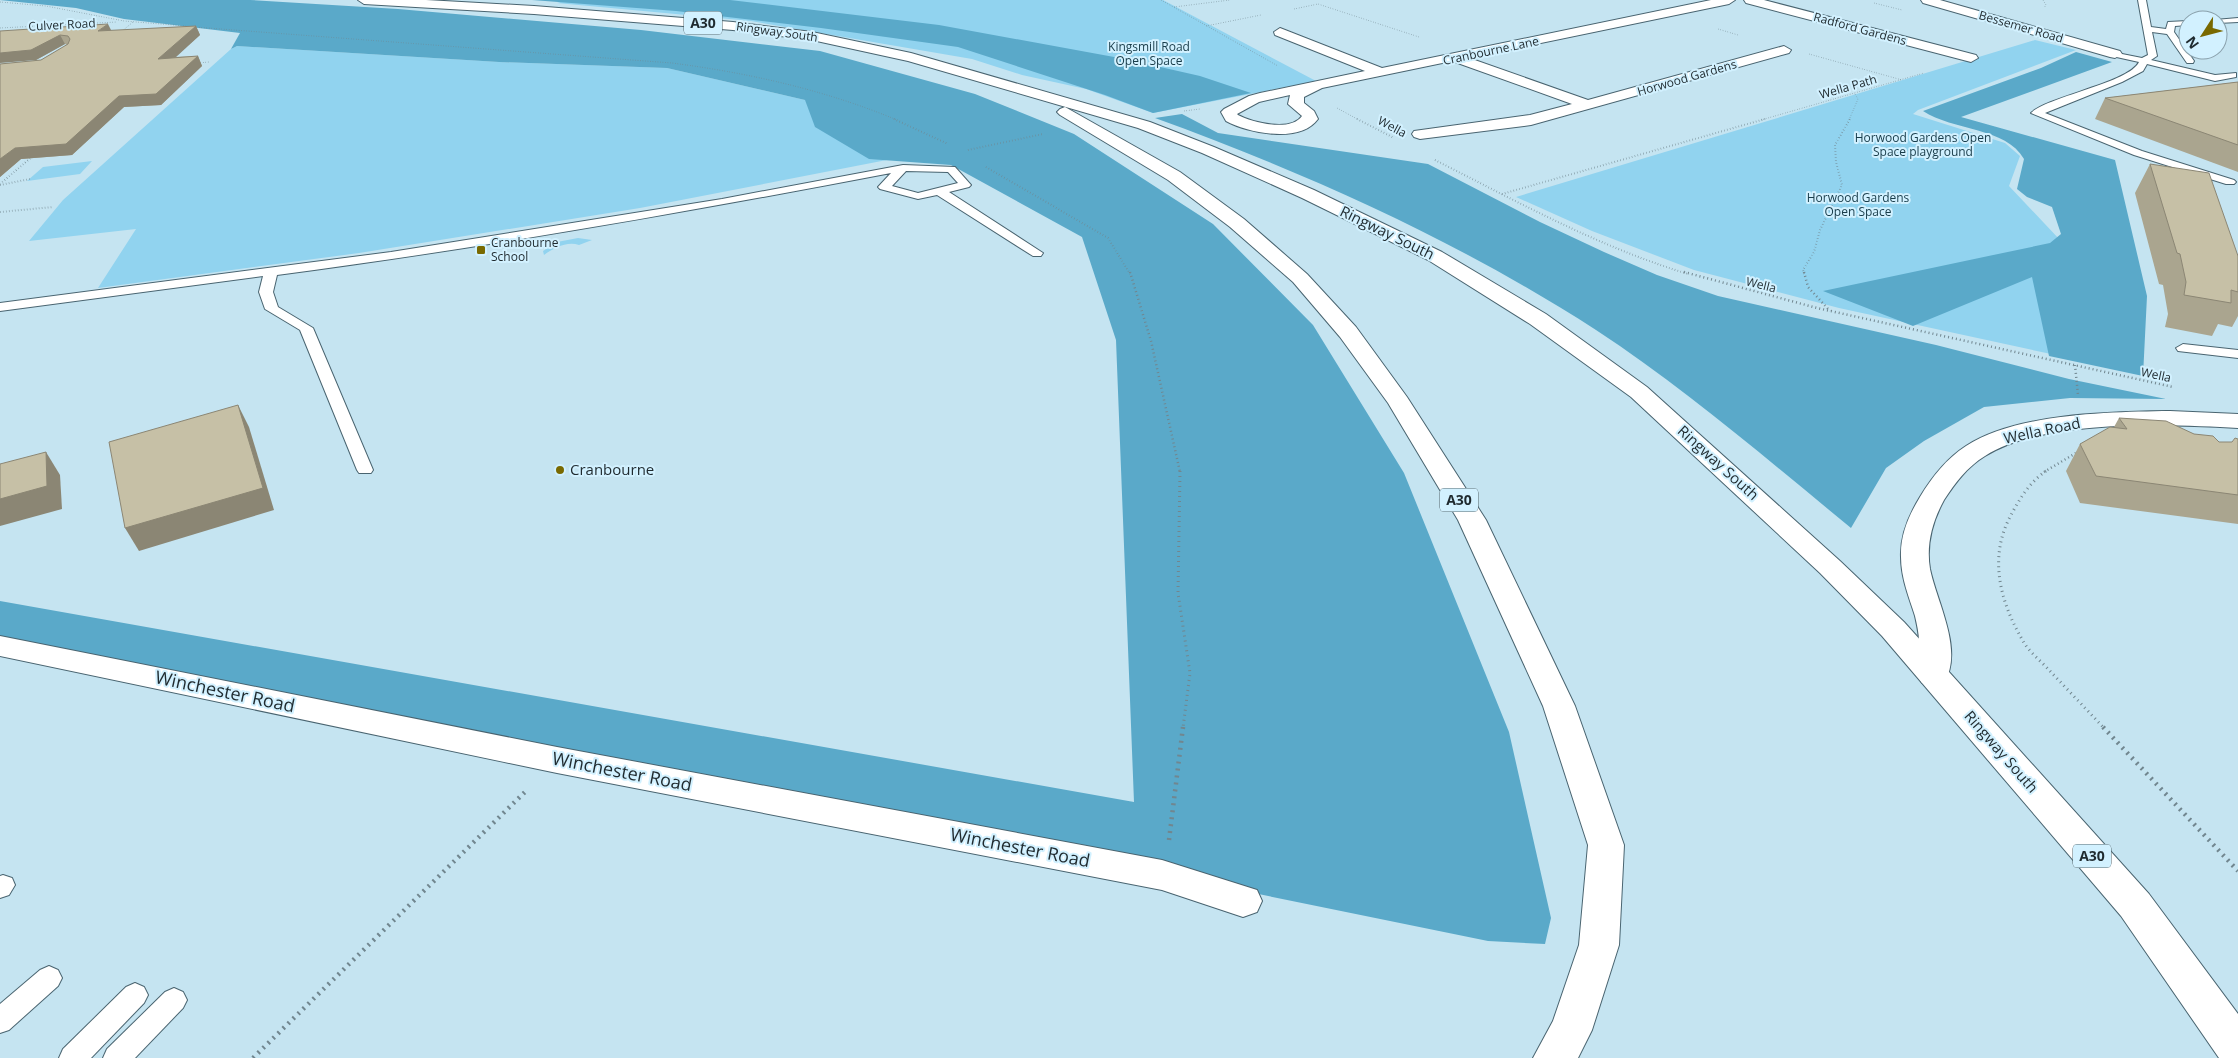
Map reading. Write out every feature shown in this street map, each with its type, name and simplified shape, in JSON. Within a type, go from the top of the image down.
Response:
[{"type":"street","name":"Ringway South","points":[[364,0],[642,18],[733,26],[812,36],[952,68],[1034,94],[1111,114],[1208,150],[1308,194],[1435,256],[1538,318],[1638,392],[1830,567],[1893,629],[2135,905],[2238,1049]]},
{"type":"street","name":"Cranbourne Lane","points":[[1414,53],[1667,0]]},
{"type":"street","name":"Cranbourne Lane","points":[[1316,87],[1297,95],[1296,104],[1309,114],[1310,119],[1305,123],[1284,128],[1252,127],[1231,118],[1229,112],[1254,99],[1729,0]]},
{"type":"street","name":"Radford Gardens","points":[[1750,0],[1970,58]]},
{"type":"street","name":"Bessemer Road","points":[[1927,0],[2115,54]]},
{"type":"street","name":"Cranbourne Lane","points":[[1638,7],[1666,14]]},
{"type":"street","points":[[1280,32],[1383,73]]},
{"type":"street","name":"Horwood Gardens","points":[[1420,134],[1531,120],[1784,50]]},
{"type":"street","points":[[1456,58],[1589,105]]},
{"type":"street","name":"Ringway South","points":[[1034,94],[1174,176],[1237,223],[1300,278],[1348,332],[1399,402],[1472,520],[1559,706],[1606,845],[1599,945],[1571,1030],[1554,1058]]},
{"type":"street","name":"Wella Road","points":[[1933,674],[1934,634],[1919,585],[1915,564],[1915,545],[1919,522],[1938,488],[1960,462],[1984,446],[2037,429],[2108,419],[2166,418],[2238,421]]},
{"type":"street","name":"Winchester Road","points":[[0,646],[557,760],[1162,875],[1243,900]]},
{"type":"lane","points":[[2142,0],[2153,56],[2144,60],[2140,68],[2119,80],[2036,113],[2138,153],[2230,182]]},
{"type":"lane","points":[[2178,24],[2171,24],[2170,32],[2178,43]]},
{"type":"lane","points":[[2148,29],[2170,32]]},
{"type":"lane","points":[[2115,54],[2238,84]]},
{"type":"lane","points":[[2215,78],[2233,75]]},
{"type":"lane","points":[[0,307],[391,256],[592,224],[903,168],[951,169],[965,185],[918,196],[884,187],[903,168]]},
{"type":"lane","points":[[939,191],[1036,253]]},
{"type":"lane","points":[[271,272],[266,292],[272,308],[306,328],[365,470]]},
{"type":"lane","points":[[2183,348],[2238,354]]},
{"type":"lane","points":[[2166,418],[2186,437]]},
{"type":"lane","points":[[0,1020],[49,978]]},
{"type":"lane","points":[[73,1058],[135,995]]},
{"type":"lane","points":[[118,1058],[174,1000]]},
{"type":"path","points":[[1161,0],[1283,68]]},
{"type":"path","points":[[1173,7],[1230,0]]},
{"type":"path","points":[[0,2],[46,6],[134,22],[672,63],[718,69],[759,77],[832,96],[914,127],[950,145]]},
{"type":"path","points":[[1869,2],[1906,11]]},
{"type":"path","points":[[1318,4],[1382,26]]},
{"type":"path","name":"Culver Road","points":[[0,28],[124,21]]},
{"type":"path","points":[[119,33],[134,22]]},
{"type":"path","name":"Wella Path","points":[[1502,195],[1522,187],[1855,94],[1970,58]]},
{"type":"path","points":[[192,64],[209,62]]},
{"type":"path","points":[[1830,310],[1808,287],[1804,270],[1814,252],[1820,230],[1842,185],[1836,162],[1835,147],[1858,100],[1855,94]]},
{"type":"path","name":"Wella","points":[[1331,105],[1402,142]]},
{"type":"path","points":[[969,157],[961,152],[1043,134]]},
{"type":"path","points":[[0,184],[35,154],[26,155]]},
{"type":"path","name":"Wella","points":[[1427,156],[1583,235],[1656,264],[1745,290],[2175,388]]},
{"type":"path","points":[[985,166],[1108,238],[1130,272],[1151,340],[1180,470],[1178,593],[1190,673],[1169,840],[1162,875]]},
{"type":"path","points":[[0,184],[30,179]]},
{"type":"path","points":[[0,212],[54,207]]},
{"type":"path","points":[[2075,365],[2078,398]]},
{"type":"path","points":[[2081,446],[2076,453],[2045,471],[2027,490],[2002,533],[1996,551],[1998,577],[2009,612],[2024,643],[2238,871]]},
{"type":"path","points":[[253,1058],[557,760]]},
{"type":"green space","name":"Kingsmill Road Open Space","points":[[568,0],[1163,0],[1316,81],[1153,113],[1086,89],[1022,75],[972,59],[751,21],[557,3]]},
{"type":"green space","name":"Horwood Gardens Open Space","points":[[2035,40],[2076,50],[1918,110],[1913,114],[2005,143],[2020,156],[2009,186],[2060,240],[2051,354],[1839,308],[1694,270],[1592,231],[1516,197]]},
{"type":"green space","points":[[237,46],[499,62],[667,68],[805,100],[933,151],[640,208],[359,253],[98,288],[136,229],[29,241],[63,200],[231,49]]},
{"type":"green space","points":[[92,161],[80,174],[27,181],[43,167]]},
{"type":"green space","points":[[578,238],[592,240],[579,245],[561,246],[544,255],[543,251],[557,242]]},
{"type":"shaded area","points":[[0,0],[250,0],[398,9],[641,30],[820,51],[975,94],[1074,134],[1213,224],[1313,325],[1404,473],[1509,732],[1551,918],[1545,944],[1488,941],[0,637],[0,601],[1134,802],[1116,340],[1082,237],[951,165],[869,159],[815,127],[805,100],[667,68],[499,62],[237,46],[231,49],[240,33],[124,19],[76,8]]},
{"type":"shaded area","points":[[532,0],[730,0],[939,25],[1125,59],[1200,76],[1251,93],[1153,113],[1105,95],[958,47],[676,11]]},
{"type":"shaded area","points":[[2076,52],[2112,62],[1961,117],[2115,160],[2147,296],[2143,376],[2049,356],[2032,277],[1913,326],[1823,291],[2050,243],[2061,234],[2052,207],[2027,197],[2017,189],[2024,159],[2016,149],[1992,135],[1949,122],[1923,111],[2041,68]]},
{"type":"shaded area","points":[[1182,114],[1218,133],[1428,164],[1540,222],[1604,252],[1657,275],[1718,296],[1936,345],[2069,379],[2166,399],[2070,398],[1984,407],[1924,441],[1886,468],[1851,528],[1662,376],[1596,330],[1491,267],[1382,212],[1269,162],[1155,118]]},
{"type":"building","points":[[108,24],[98,31],[196,26],[158,59],[198,56],[156,94],[119,96],[66,144],[15,148],[0,159],[0,64],[41,60],[68,44],[70,39],[68,36],[60,35],[31,50],[0,53],[0,31]]},
{"type":"building","points":[[2238,82],[2238,145],[2105,98]]},
{"type":"building","points":[[2150,164],[2209,173],[2238,256],[2238,292],[2231,290],[2231,303],[2184,295],[2186,282],[2180,254],[2177,253]]},
{"type":"building","points":[[238,405],[263,488],[125,528],[109,442]]},
{"type":"building","points":[[2119,418],[2166,421],[2194,434],[2213,436],[2219,442],[2232,442],[2235,438],[2238,439],[2238,495],[2096,476],[2080,444],[2110,427],[2127,429]]},
{"type":"building","points":[[46,452],[47,486],[0,499],[0,464]]},
{"type":"place","name":"Cranbourne School","points":[[481,250]]},
{"type":"place","name":"Cranbourne","points":[[560,470]]},
{"type":"park label","name":"Horwood Gardens Open Space playground","points":[[1923,145]]}]
